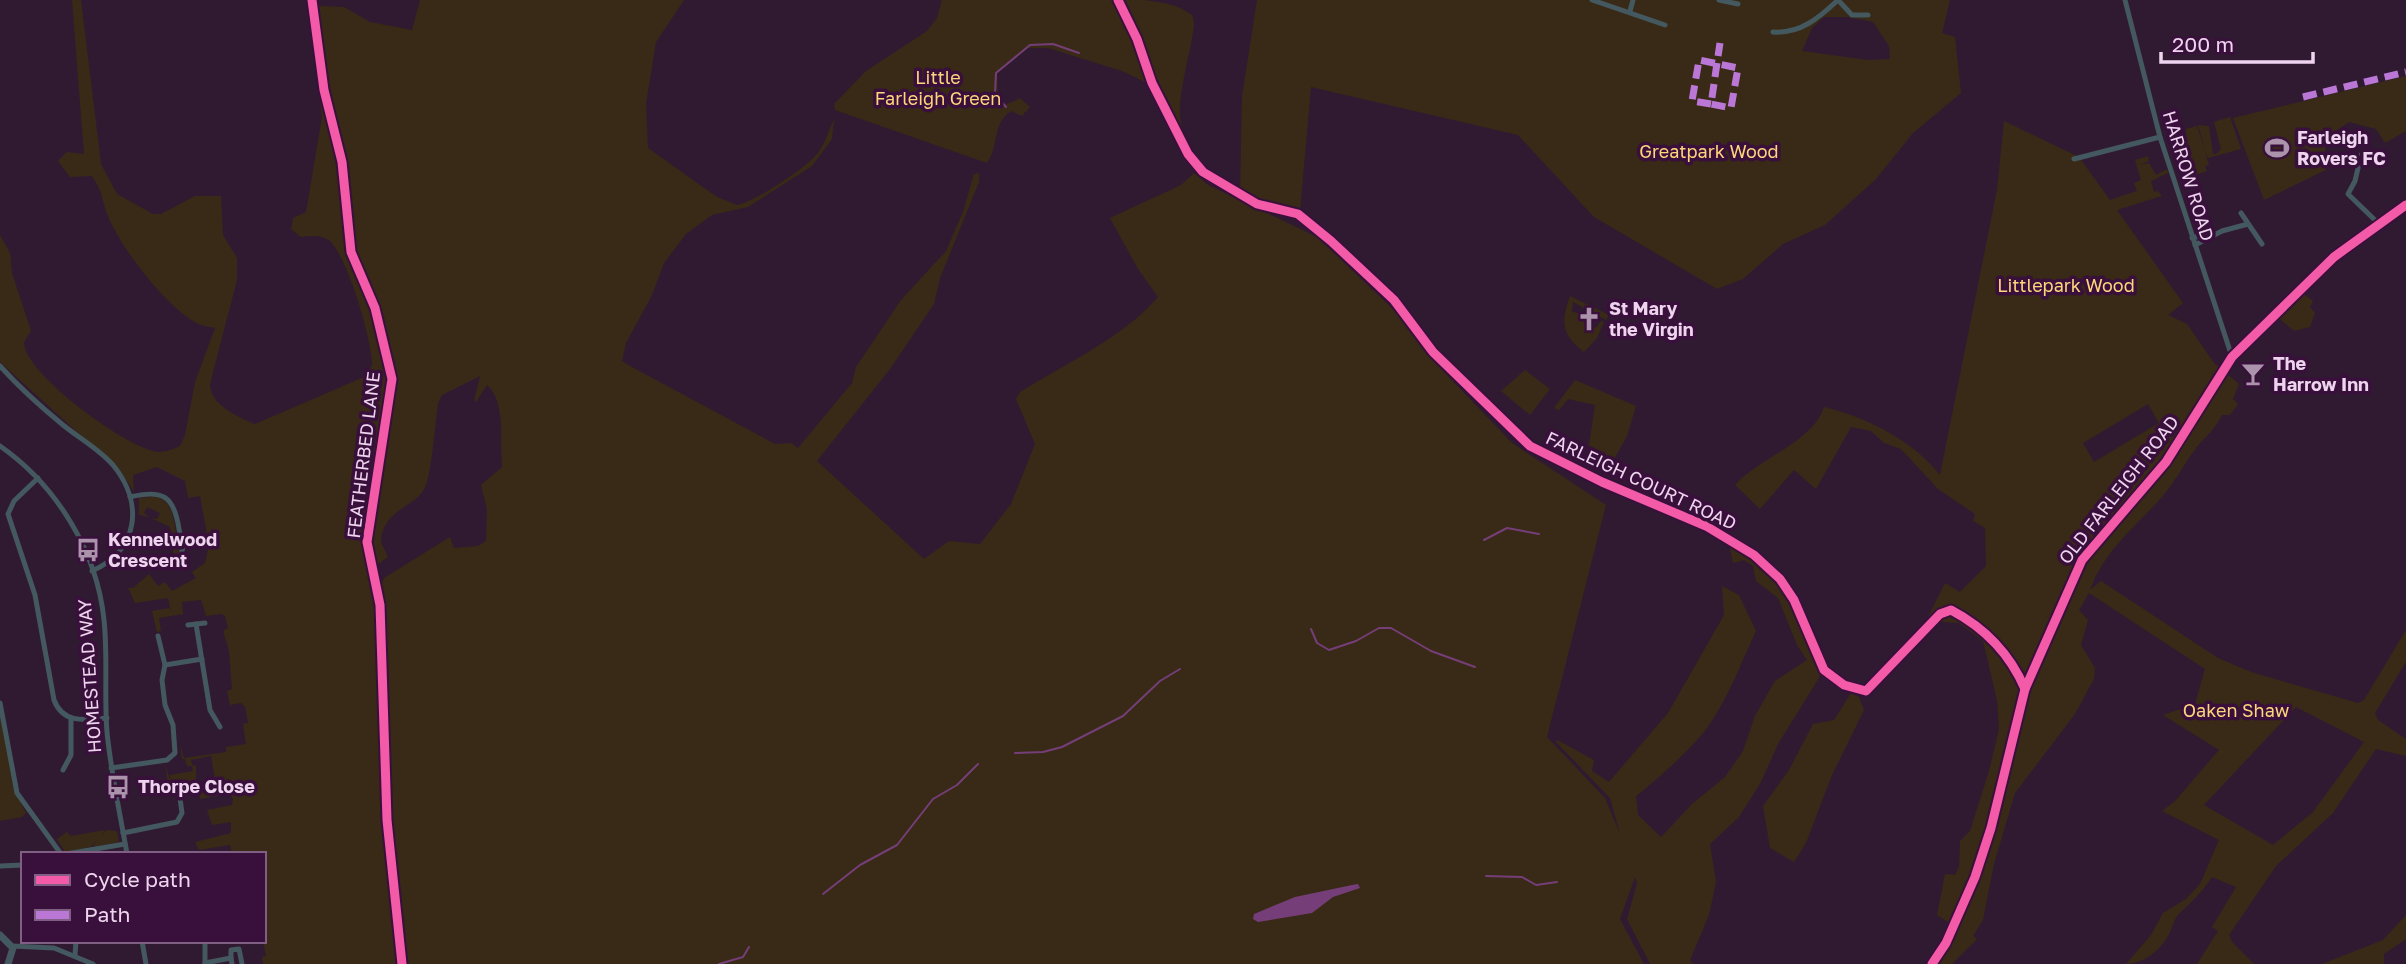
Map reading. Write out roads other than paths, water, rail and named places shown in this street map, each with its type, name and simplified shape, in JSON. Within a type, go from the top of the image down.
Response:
[{"type":"street","name":"FEATHERBED LANE","points":[[312,0],[324,90],[342,162],[351,253],[375,308],[392,379],[367,542],[380,605],[386,799],[402,964]]},
{"type":"street","name":"FARLEIGH COURT ROAD","points":[[1118,0],[1137,39],[1152,83],[1188,154],[1203,172],[1256,204],[1298,214],[1324,235],[1368,274],[1401,309],[1433,352],[1530,446],[1591,477],[1706,526],[1755,556],[1780,579],[1794,600],[1824,670],[1832,678],[1866,691],[1940,614],[1951,610],[1979,628],[2004,651],[2025,689]]},
{"type":"street","points":[[1592,0],[1665,25]]},
{"type":"street","points":[[1630,11],[1633,0]]},
{"type":"street","points":[[1719,0],[1738,4]]},
{"type":"street","points":[[1773,32],[1783,33],[1805,26],[1838,0],[1852,15],[1868,15]]},
{"type":"street","name":"HARROW ROAD","points":[[2125,0],[2160,136],[2232,357]]},
{"type":"street","points":[[2074,159],[2160,136]]},
{"type":"street","points":[[2361,155],[2355,181],[2347,194],[2379,224]]},
{"type":"street","name":"OLD FARLEIGH ROAD","points":[[1932,964],[1962,910],[1980,863],[2025,689],[2082,560],[2166,462],[2232,357],[2319,271],[2406,205]]},
{"type":"street","points":[[2242,213],[2262,244]]},
{"type":"street","points":[[2193,241],[2248,225]]},
{"type":"street","points":[[0,366],[49,413],[109,461],[122,478],[134,519],[128,540],[113,559],[92,570]]},
{"type":"street","name":"HOMESTEAD WAY","points":[[0,446],[38,478],[68,518],[92,570],[104,621],[111,768],[127,852]]},
{"type":"street","points":[[38,478],[13,500],[8,514],[34,592],[54,700],[61,712],[71,718],[107,718]]},
{"type":"street","points":[[130,498],[158,494],[168,499],[174,508],[183,550],[179,557],[166,567]]},
{"type":"street","points":[[188,625],[205,622]]},
{"type":"street","points":[[196,624],[210,710],[220,727]]},
{"type":"street","points":[[111,768],[167,760],[175,754],[173,725],[166,709],[162,681],[165,665],[158,636]]},
{"type":"street","points":[[165,665],[202,659]]},
{"type":"street","points":[[2019,675],[2032,672]]},
{"type":"street","points":[[0,703],[17,793],[62,852]]},
{"type":"street","points":[[63,770],[71,755],[71,718]]},
{"type":"street","points":[[123,833],[175,824],[182,813],[179,791],[194,787]]},
{"type":"street","points":[[76,852],[125,844]]},
{"type":"street","points":[[0,866],[21,865]]},
{"type":"street","points":[[0,935],[12,946],[38,945],[74,955],[93,964]]},
{"type":"street","points":[[69,964],[74,955],[75,943]]},
{"type":"street","points":[[142,943],[146,964]]},
{"type":"street","points":[[205,943],[205,963],[232,961],[231,950],[239,949],[242,964]]},
{"type":"street","points":[[8,964],[12,956],[12,946]]},
{"type":"waterway","points":[[1006,107],[995,94],[996,73],[1030,45],[1053,44],[1079,53]]},
{"type":"waterway","points":[[1484,540],[1507,528],[1539,534]]},
{"type":"waterway","points":[[1311,629],[1317,643],[1329,650],[1356,641],[1379,628],[1391,628],[1431,651],[1475,667]]},
{"type":"waterway","points":[[1015,753],[1043,752],[1062,747],[1123,716],[1160,681],[1180,669]]},
{"type":"waterway","points":[[823,894],[860,865],[897,845],[933,799],[957,785],[978,764]]},
{"type":"waterway","points":[[1486,876],[1522,877],[1536,885],[1557,882]]},
{"type":"waterway","points":[[719,964],[743,957],[749,947]]},
{"type":"place","name":"Farleigh Rovers FC","points":[[2277,148]]},
{"type":"place","name":"St Mary the Virgin","points":[[1589,319]]},
{"type":"place","name":"The Harrow Inn","points":[[2253,374]]},
{"type":"place","name":"Kennelwood Crescent","points":[[88,550]]},
{"type":"place","name":"Thorpe Close","points":[[118,787]]},
{"type":"park label","name":"Little Farleigh Green","points":[[938,88]]},
{"type":"park label","name":"Greatpark Wood","points":[[1709,152]]},
{"type":"park label","name":"Littlepark Wood","points":[[2066,286]]},
{"type":"park label","name":"Oaken Shaw","points":[[2236,711]]}]
